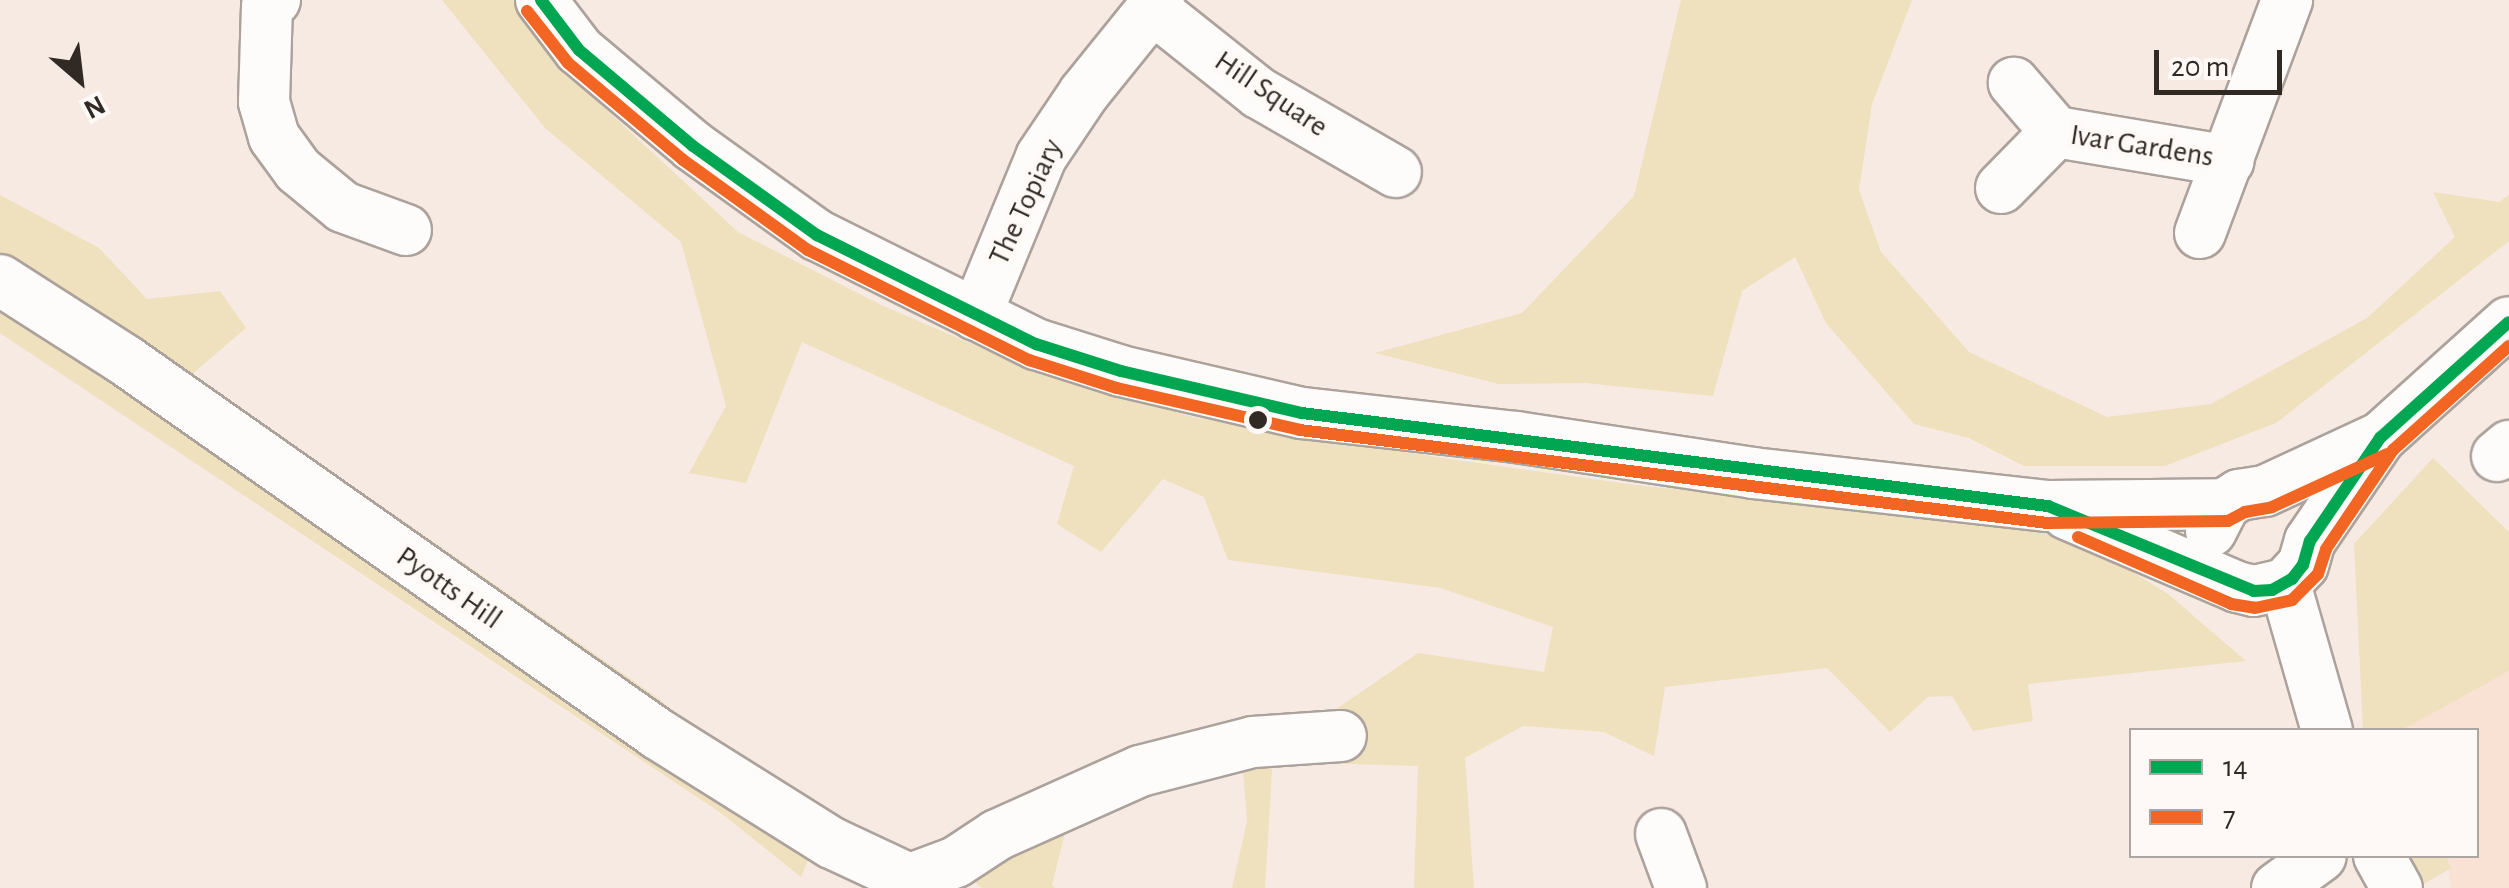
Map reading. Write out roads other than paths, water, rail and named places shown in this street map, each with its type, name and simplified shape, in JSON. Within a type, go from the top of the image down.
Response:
[{"type":"street","points":[[540,0],[579,50],[693,146],[817,235],[1036,344],[1120,371],[1302,412],[2048,506],[2288,499],[2300,512],[2310,541]]},
{"type":"street","name":"Ivar Gardens","points":[[2200,234],[2287,0]]},
{"type":"street","points":[[268,2],[264,102],[274,138],[298,170],[343,207],[406,230]]},
{"type":"street","name":"The Topiary","points":[[976,316],[1041,157],[1084,93],[1156,4]]},
{"type":"street","name":"Hill Square","points":[[1156,4],[1259,93],[1396,172]]},
{"type":"street","name":"Ivar Gardens","points":[[2014,83],[2056,132],[2228,161]]},
{"type":"street","name":"Ivar Gardens","points":[[2001,188],[2056,132]]},
{"type":"street","name":"Pyotts Hill","points":[[0,280],[125,360],[658,734],[832,842],[918,884],[997,835],[1140,771],[1253,742],[1341,736]]},
{"type":"street","points":[[2048,506],[2256,585],[2304,565],[2310,541],[2380,438],[2509,322]]},
{"type":"street","points":[[2325,728],[2305,649],[2256,585],[2210,550],[2209,534],[2245,498],[2380,438]]},
{"type":"street","points":[[1661,834],[1682,888]]},
{"type":"street","points":[[2277,888],[2318,858]]},
{"type":"street","points":[[2380,858],[2396,888]]}]
